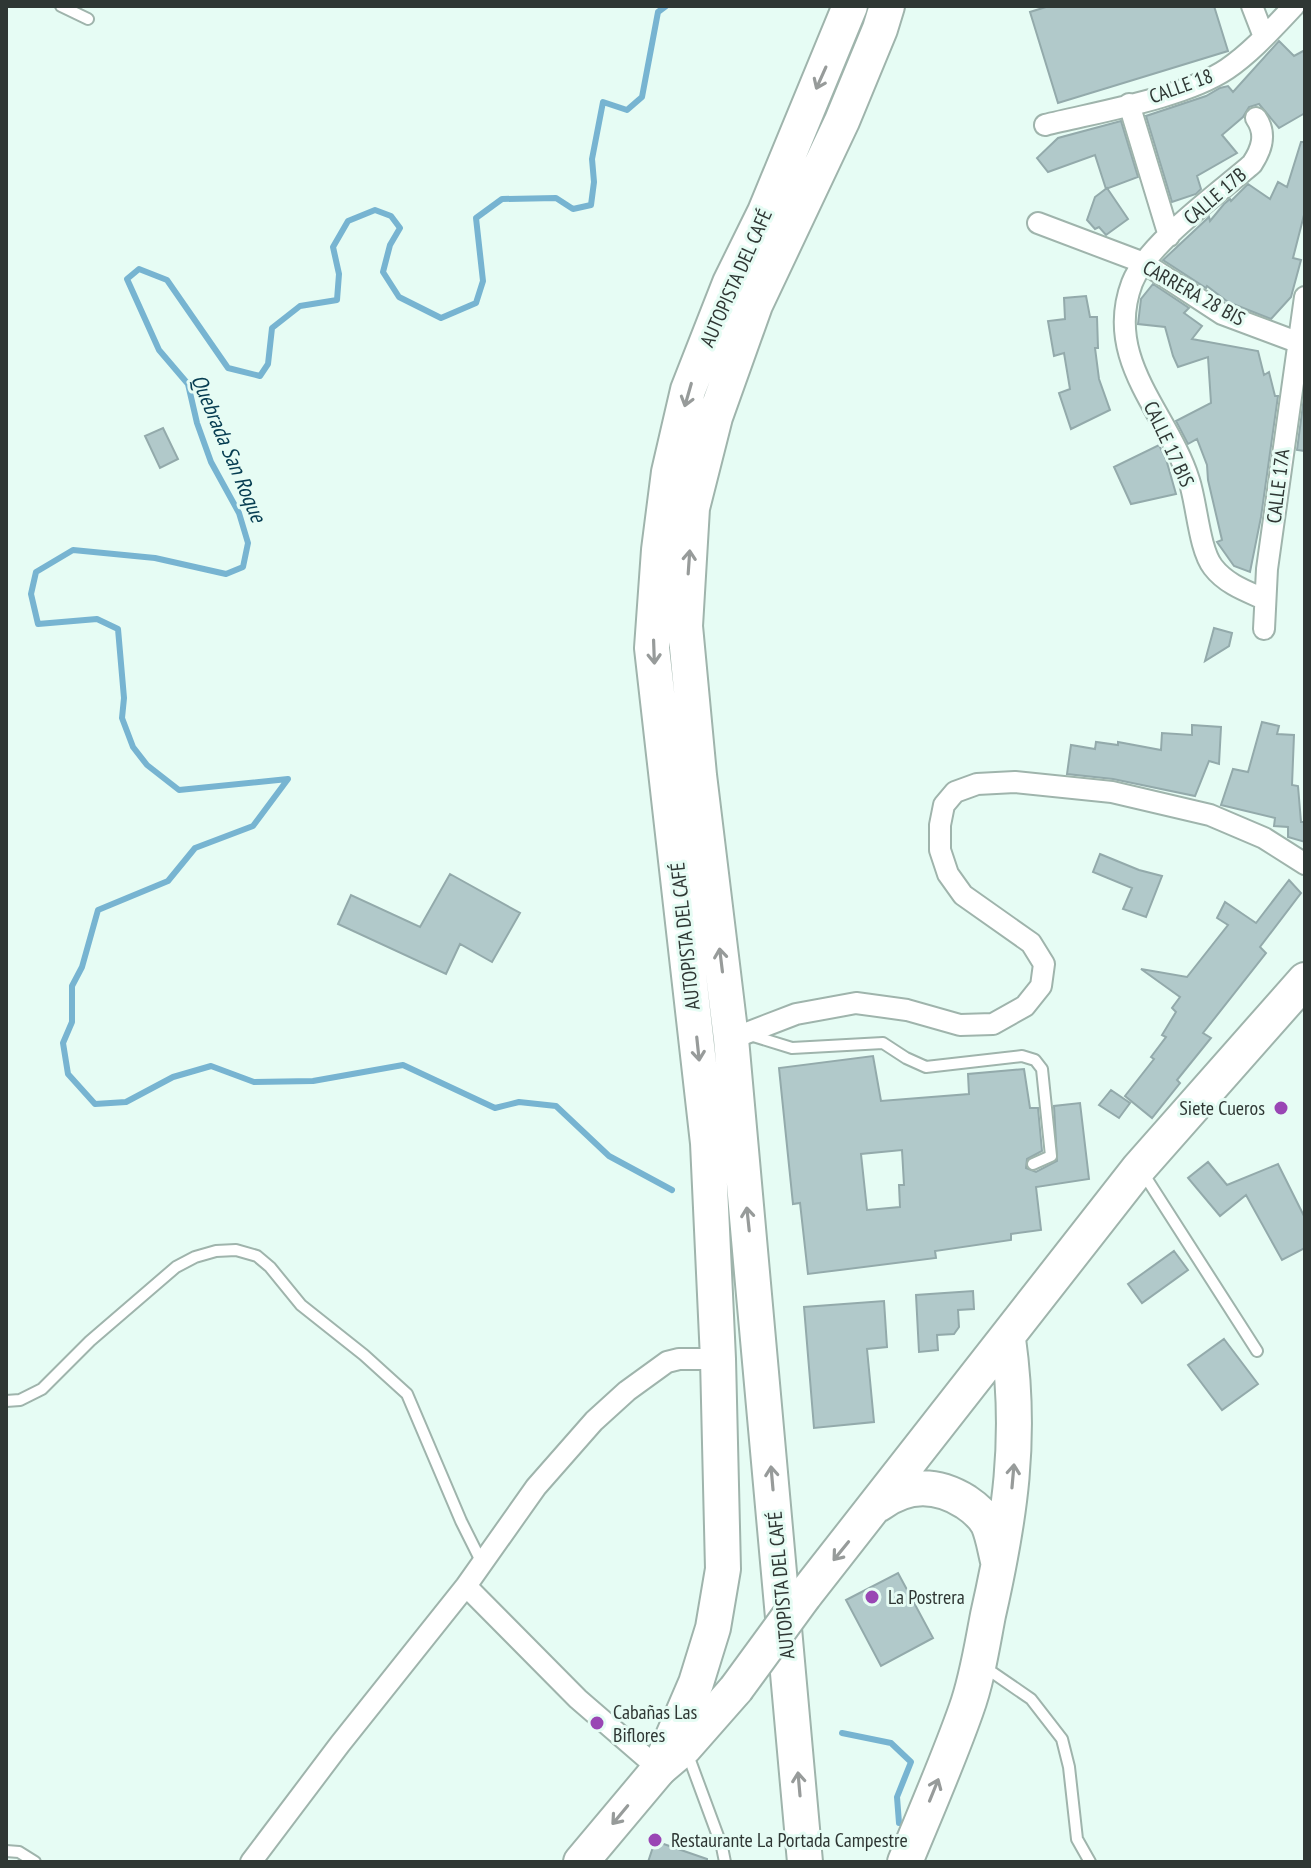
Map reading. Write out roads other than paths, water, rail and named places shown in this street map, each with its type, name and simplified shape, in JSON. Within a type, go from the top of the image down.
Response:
[{"type":"main road","name":"AUTOPISTA DEL CAFÉ","points":[[581,1862],[659,1769],[705,1656],[723,1569],[708,1143],[652,648],[659,550],[669,472],[688,390],[730,283],[765,212],[850,6]]},
{"type":"main road","name":"AUTOPISTA DEL CAFÉ","points":[[805,1862],[739,1037],[699,775],[685,626],[692,508],[715,417],[755,305],[842,121],[887,6]]},
{"type":"main road","points":[[659,1769],[685,1747],[736,1689],[804,1596],[1139,1168],[1305,980]]},
{"type":"main road","points":[[905,1862],[967,1707],[999,1565],[1013,1481],[1016,1430],[1014,1378],[1008,1339]]},
{"type":"main road","points":[[877,1505],[889,1497],[920,1487],[937,1488],[954,1495],[981,1514],[988,1525],[999,1565]]},
{"type":"street","points":[[1252,6],[1264,37]]},
{"type":"street","name":"CALLE 18","points":[[1045,125],[1177,92],[1226,70],[1294,6]]},
{"type":"street","points":[[1129,104],[1169,236]]},
{"type":"street","name":"CALLE 17B","points":[[1144,263],[1169,236],[1252,164],[1262,149],[1262,127],[1256,118]]},
{"type":"street","name":"CARRERA 28 BIS","points":[[1038,223],[1144,263],[1222,314],[1301,344]]},
{"type":"street","name":"CALLE 17 BIS","points":[[1144,263],[1132,282],[1125,321],[1132,368],[1189,477],[1211,565],[1228,582],[1264,599]]},
{"type":"street","name":"CALLE 17A","points":[[1264,629],[1264,599],[1305,297]]},
{"type":"street","points":[[739,1037],[796,1014],[856,1003],[907,1010],[960,1025],[993,1024],[1025,1006],[1041,986],[1044,964],[1031,943],[963,895],[948,874],[940,850],[944,805],[955,792],[977,784],[1015,782],[1112,792],[1210,815],[1264,838],[1305,864]]},
{"type":"street","points":[[251,1862],[466,1586],[536,1487],[594,1421],[627,1391],[667,1362],[718,1359]]},
{"type":"street","points":[[466,1586],[578,1699],[659,1769]]},
{"type":"lane","points":[[61,6],[88,19]]},
{"type":"lane","points":[[739,1037],[792,1048],[883,1043],[926,1067],[1022,1056],[1035,1060],[1042,1069],[1051,1156],[1033,1164]]},
{"type":"lane","points":[[1139,1168],[1257,1351]]},
{"type":"lane","points":[[6,1401],[20,1400],[42,1389],[90,1341],[176,1267],[216,1251],[236,1250],[257,1256],[301,1305],[407,1394],[482,1563]]},
{"type":"lane","points":[[978,1663],[1031,1699],[1062,1739],[1069,1767],[1077,1839],[1090,1862]]},
{"type":"lane","points":[[685,1747],[725,1862]]},
{"type":"lane","points":[[6,1851],[19,1852],[35,1862]]},
{"type":"waterway","name":"Quebrada San Roque","points":[[666,6],[658,12],[642,97],[627,110],[603,102],[592,159],[594,182],[591,205],[573,209],[556,198],[502,199],[476,218],[483,281],[476,303],[441,318],[399,297],[383,272],[390,245],[400,228],[391,216],[375,210],[348,221],[333,247],[339,274],[337,300],[300,306],[272,328],[268,364],[260,376],[228,368],[167,280],[139,269],[127,279],[159,350],[188,384],[211,462],[239,513],[248,543],[243,567],[226,574],[155,558],[73,550],[36,572],[31,594],[38,624],[97,619],[118,629],[124,698],[122,718],[133,747],[147,765],[179,790],[288,779],[253,826],[195,848],[168,881],[98,910],[82,967],[72,986],[72,1022],[63,1043],[68,1074],[95,1104],[126,1102],[173,1077],[211,1066],[254,1082],[313,1081],[403,1065],[495,1108],[519,1102],[556,1106],[609,1156],[672,1190]]},
{"type":"waterway","name":"Quebrada San Roque","points":[[842,1733],[891,1743],[911,1762],[897,1797],[899,1823]]},
{"type":"place","name":"Siete Cueros","points":[[1281,1108]]},
{"type":"place","name":"La Postrera","points":[[872,1597]]},
{"type":"place","name":"Cabañas Las Biflores","points":[[597,1723]]},
{"type":"place","name":"Restaurante La Portada Campestre","points":[[655,1840]]}]
